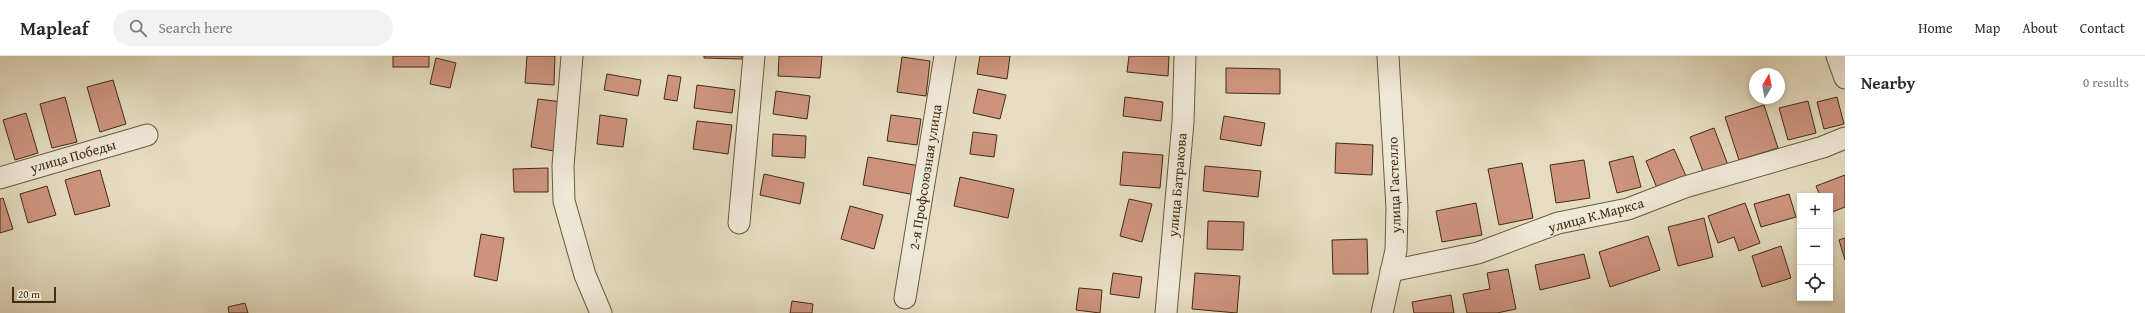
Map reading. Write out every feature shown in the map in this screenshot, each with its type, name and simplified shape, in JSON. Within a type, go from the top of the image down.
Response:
[{"type":"street","points":[[572,56],[563,166],[564,201],[585,275],[601,313]]},
{"type":"street","points":[[739,223],[754,56]]},
{"type":"street","name":"2-я Профсоюзная улица","points":[[905,298],[945,56]]},
{"type":"street","name":"улица Батракова","points":[[1166,313],[1183,122],[1185,56]]},
{"type":"street","name":"улица Гастелло","points":[[1382,313],[1396,250],[1397,208],[1388,56]]},
{"type":"street","points":[[1837,56],[1845,78]]},
{"type":"street","name":"улица Победы","points":[[0,178],[146,135]]},
{"type":"street","name":"улица К.Маркса","points":[[1391,271],[1478,253],[1558,223],[1628,209],[1685,187],[1823,148],[1845,138]]},
{"type":"building","points":[[393,56],[429,56],[429,67],[393,67]]},
{"type":"building","points":[[527,56],[555,56],[554,85],[525,83]]},
{"type":"building","points":[[704,56],[742,56],[742,59],[704,58]]},
{"type":"building","points":[[779,56],[822,56],[820,78],[778,76]]},
{"type":"building","points":[[980,56],[1010,56],[1007,79],[977,74]]},
{"type":"building","points":[[1129,56],[1169,56],[1168,76],[1127,72]]},
{"type":"building","points":[[902,57],[930,61],[926,96],[897,92]]},
{"type":"building","points":[[436,58],[456,63],[450,88],[430,84]]},
{"type":"building","points":[[1226,68],[1280,69],[1280,94],[1226,93]]},
{"type":"building","points":[[607,74],[641,80],[638,96],[604,90]]},
{"type":"building","points":[[668,75],[681,77],[677,101],[664,99]]},
{"type":"building","points":[[113,80],[126,124],[100,132],[87,87]]},
{"type":"building","points":[[697,85],[735,90],[732,113],[694,108]]},
{"type":"building","points":[[978,89],[1006,95],[1000,119],[973,113]]},
{"type":"building","points":[[776,91],[810,96],[807,119],[773,114]]},
{"type":"building","points":[[65,97],[77,142],[52,148],[40,104]]},
{"type":"building","points":[[1125,97],[1163,102],[1161,121],[1123,116]]},
{"type":"building","points":[[1837,97],[1844,124],[1824,129],[1817,102]]},
{"type":"building","points":[[538,99],[562,102],[554,151],[531,147]]},
{"type":"building","points":[[1808,101],[1816,133],[1788,140],[1779,108]]},
{"type":"building","points":[[1764,105],[1778,148],[1739,160],[1725,117]]},
{"type":"building","points":[[26,113],[38,153],[15,160],[3,120]]},
{"type":"building","points":[[600,115],[627,119],[623,147],[597,144]]},
{"type":"building","points":[[891,115],[921,119],[917,145],[887,141]]},
{"type":"building","points":[[1224,116],[1265,123],[1261,146],[1220,139]]},
{"type":"building","points":[[697,121],[732,125],[728,154],[693,149]]},
{"type":"building","points":[[1714,128],[1728,165],[1704,174],[1690,137]]},
{"type":"building","points":[[973,132],[997,135],[994,157],[970,154]]},
{"type":"building","points":[[773,134],[806,136],[805,158],[772,156]]},
{"type":"building","points":[[1336,143],[1373,145],[1372,175],[1335,173]]},
{"type":"building","points":[[1674,149],[1686,176],[1657,188],[1646,161]]},
{"type":"building","points":[[1123,152],[1163,155],[1160,188],[1120,185]]},
{"type":"building","points":[[1633,156],[1641,187],[1617,193],[1609,162]]},
{"type":"building","points":[[868,157],[920,166],[915,195],[863,185]]},
{"type":"building","points":[[1584,160],[1590,198],[1556,203],[1550,165]]},
{"type":"building","points":[[1522,163],[1533,218],[1499,225],[1488,169]]},
{"type":"building","points":[[1205,166],[1261,171],[1258,197],[1203,191]]},
{"type":"building","points":[[548,168],[548,192],[514,192],[513,169]]},
{"type":"building","points":[[100,170],[110,206],[75,215],[65,180]]},
{"type":"building","points":[[764,174],[804,183],[800,204],[760,195]]},
{"type":"building","points":[[1845,175],[1845,207],[1833,212],[1833,193],[1819,193],[1816,186]]},
{"type":"building","points":[[960,177],[1014,189],[1008,218],[954,206]]},
{"type":"building","points":[[47,186],[56,215],[28,223],[20,194]]},
{"type":"building","points":[[1789,194],[1796,217],[1761,227],[1754,204]]},
{"type":"building","points":[[3,198],[13,229],[0,233],[0,199]]},
{"type":"building","points":[[1129,199],[1152,204],[1142,242],[1120,236]]},
{"type":"building","points":[[1476,203],[1482,235],[1442,242],[1436,211]]},
{"type":"building","points":[[1745,203],[1760,243],[1739,251],[1734,237],[1718,243],[1708,216]]},
{"type":"building","points":[[850,206],[883,215],[874,249],[841,239]]},
{"type":"building","points":[[1704,218],[1713,257],[1678,266],[1668,227]]},
{"type":"building","points":[[1208,221],[1244,222],[1243,250],[1207,249]]},
{"type":"building","points":[[481,234],[504,238],[497,281],[474,276]]},
{"type":"building","points":[[1648,236],[1660,270],[1610,287],[1599,252]]},
{"type":"building","points":[[1845,238],[1845,260],[1839,240]]},
{"type":"building","points":[[1367,239],[1368,274],[1333,274],[1332,240]]},
{"type":"building","points":[[1781,246],[1791,278],[1762,287],[1752,256]]},
{"type":"building","points":[[1584,254],[1590,278],[1540,290],[1535,265]]},
{"type":"building","points":[[1508,269],[1516,309],[1497,313],[1467,313],[1463,294],[1490,289],[1487,273]]},
{"type":"building","points":[[1113,273],[1142,277],[1139,298],[1110,294]]},
{"type":"building","points":[[1195,273],[1240,276],[1237,313],[1192,309]]},
{"type":"building","points":[[1079,288],[1102,290],[1100,313],[1076,310]]},
{"type":"building","points":[[1451,295],[1454,313],[1414,313],[1412,302]]},
{"type":"building","points":[[792,301],[813,304],[812,313],[790,313]]},
{"type":"building","points":[[245,303],[248,313],[229,313],[228,307]]}]
